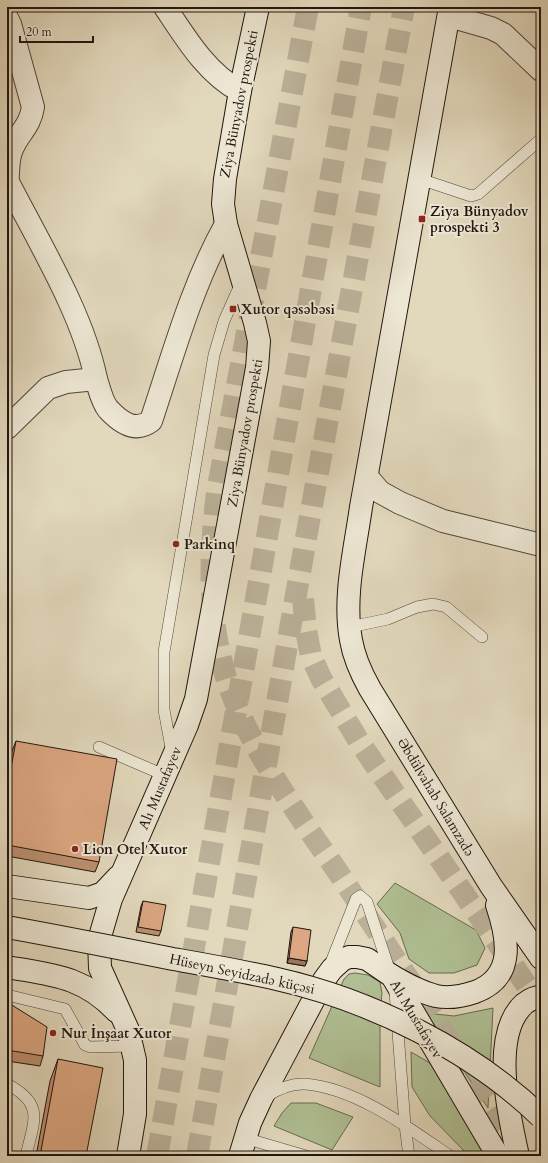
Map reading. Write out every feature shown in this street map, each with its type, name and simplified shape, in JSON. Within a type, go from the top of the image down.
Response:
[{"type":"main road","points":[[165,7],[189,42],[208,65],[229,86],[240,91]]},
{"type":"main road","name":"Ziya Bünyadov prospekti","points":[[207,648],[258,368],[259,341],[256,323],[226,224],[223,204],[225,179],[240,91],[258,7]]},
{"type":"main road","points":[[541,70],[503,34],[449,11],[368,478],[380,492],[400,503],[444,521],[541,545]]},
{"type":"main road","points":[[8,23],[33,107],[31,119],[13,147],[7,163],[7,182],[71,307],[93,365],[96,379],[107,408],[125,423],[135,428],[144,426],[150,421],[199,281],[213,247],[226,224]]},
{"type":"main road","points":[[7,428],[48,388],[66,382],[96,379]]},
{"type":"main road","name":"Əbdülvahab Salamzadə","points":[[368,478],[352,573],[350,627],[354,655],[362,674],[491,886],[541,958]]},
{"type":"main road","name":"Alı Mustafayev","points":[[128,1156],[135,1114],[136,1083],[132,1046],[123,1019],[100,968],[99,940],[111,899],[187,725],[196,699],[207,648]]},
{"type":"main road","points":[[11,888],[88,898],[98,896],[109,888],[116,879],[136,844]]},
{"type":"main road","points":[[392,976],[423,992],[449,997],[466,995],[490,984],[502,968],[507,942],[505,929],[491,886]]},
{"type":"main road","name":"Hüseyn Seyidzadə küçəsi","points":[[7,927],[277,979],[336,996],[380,1013],[415,1029],[490,1074],[514,1092],[541,1117]]},
{"type":"main road","name":"Alı Mustafayev","points":[[243,1147],[261,1099],[324,980],[342,960],[349,957],[367,959],[392,976],[498,1156]]},
{"type":"main road","points":[[7,967],[53,976],[82,984],[106,1001],[123,1019]]},
{"type":"main road","points":[[518,1156],[508,1113],[505,1078],[506,1049],[513,1020],[520,1008],[528,1001],[541,997]]},
{"type":"lane","points":[[420,179],[471,196],[478,194],[541,139]]},
{"type":"lane","points":[[99,747],[168,766],[164,710],[164,652],[214,355],[224,321],[242,280]]},
{"type":"lane","points":[[350,627],[388,619],[417,607],[433,604],[446,607],[482,637]]},
{"type":"lane","points":[[324,980],[356,899],[360,896],[367,902],[392,976],[397,1005],[405,1125],[409,1156]]},
{"type":"lane","points":[[7,995],[60,1006],[65,1009],[86,1045],[90,1047],[132,1046]]},
{"type":"lane","points":[[7,1084],[19,1090],[30,1101],[34,1109],[34,1117],[26,1156]]},
{"type":"lane","points":[[261,1099],[276,1090],[288,1086],[304,1084],[329,1090],[359,1100],[405,1125],[450,1156]]},
{"type":"lane","points":[[243,1147],[306,1156]]},
{"type":"green space","points":[[395,883],[476,930],[485,948],[477,965],[454,973],[429,973],[409,959],[400,933],[377,904]]},
{"type":"green space","points":[[355,973],[368,975],[380,982],[382,993],[380,1013],[380,1087],[309,1058],[344,979],[349,974]]},
{"type":"green space","points":[[493,1008],[488,1108],[426,1013],[454,1016]]},
{"type":"green space","points":[[411,1052],[430,1063],[487,1156],[469,1156],[430,1116],[412,1087]]},
{"type":"green space","points":[[291,1103],[316,1103],[353,1117],[332,1150],[274,1126],[282,1113]]},
{"type":"building","points":[[16,741],[117,759],[99,862],[7,845],[7,789]]},
{"type":"building","points":[[143,901],[166,905],[161,931],[138,927]]},
{"type":"building","points":[[293,927],[311,930],[307,961],[289,958]]},
{"type":"building","points":[[7,1002],[47,1027],[43,1056],[7,1050]]},
{"type":"building","points":[[58,1059],[103,1068],[86,1156],[40,1156]]},
{"type":"tunnel","points":[[308,7],[217,492],[212,543],[212,593],[218,643],[223,668],[231,692],[241,716],[266,763],[295,809],[515,1138]]},
{"type":"tunnel","points":[[157,1156],[361,7]]},
{"type":"tunnel","points":[[197,1156],[306,538],[404,7]]},
{"type":"tunnel","points":[[303,599],[306,630],[311,656],[321,678],[360,743],[541,1006]]},
{"type":"place","name":"Ziya Bünyadov prospekti 3","points":[[422,219]]},
{"type":"place","name":"Xutor qəsəbəsi","points":[[233,309]]},
{"type":"place","name":"Parkinq","points":[[176,544]]},
{"type":"place","name":"Lion Otel Xutor","points":[[75,849]]},
{"type":"place","name":"Nur İnşaat Xutor","points":[[53,1033]]}]
